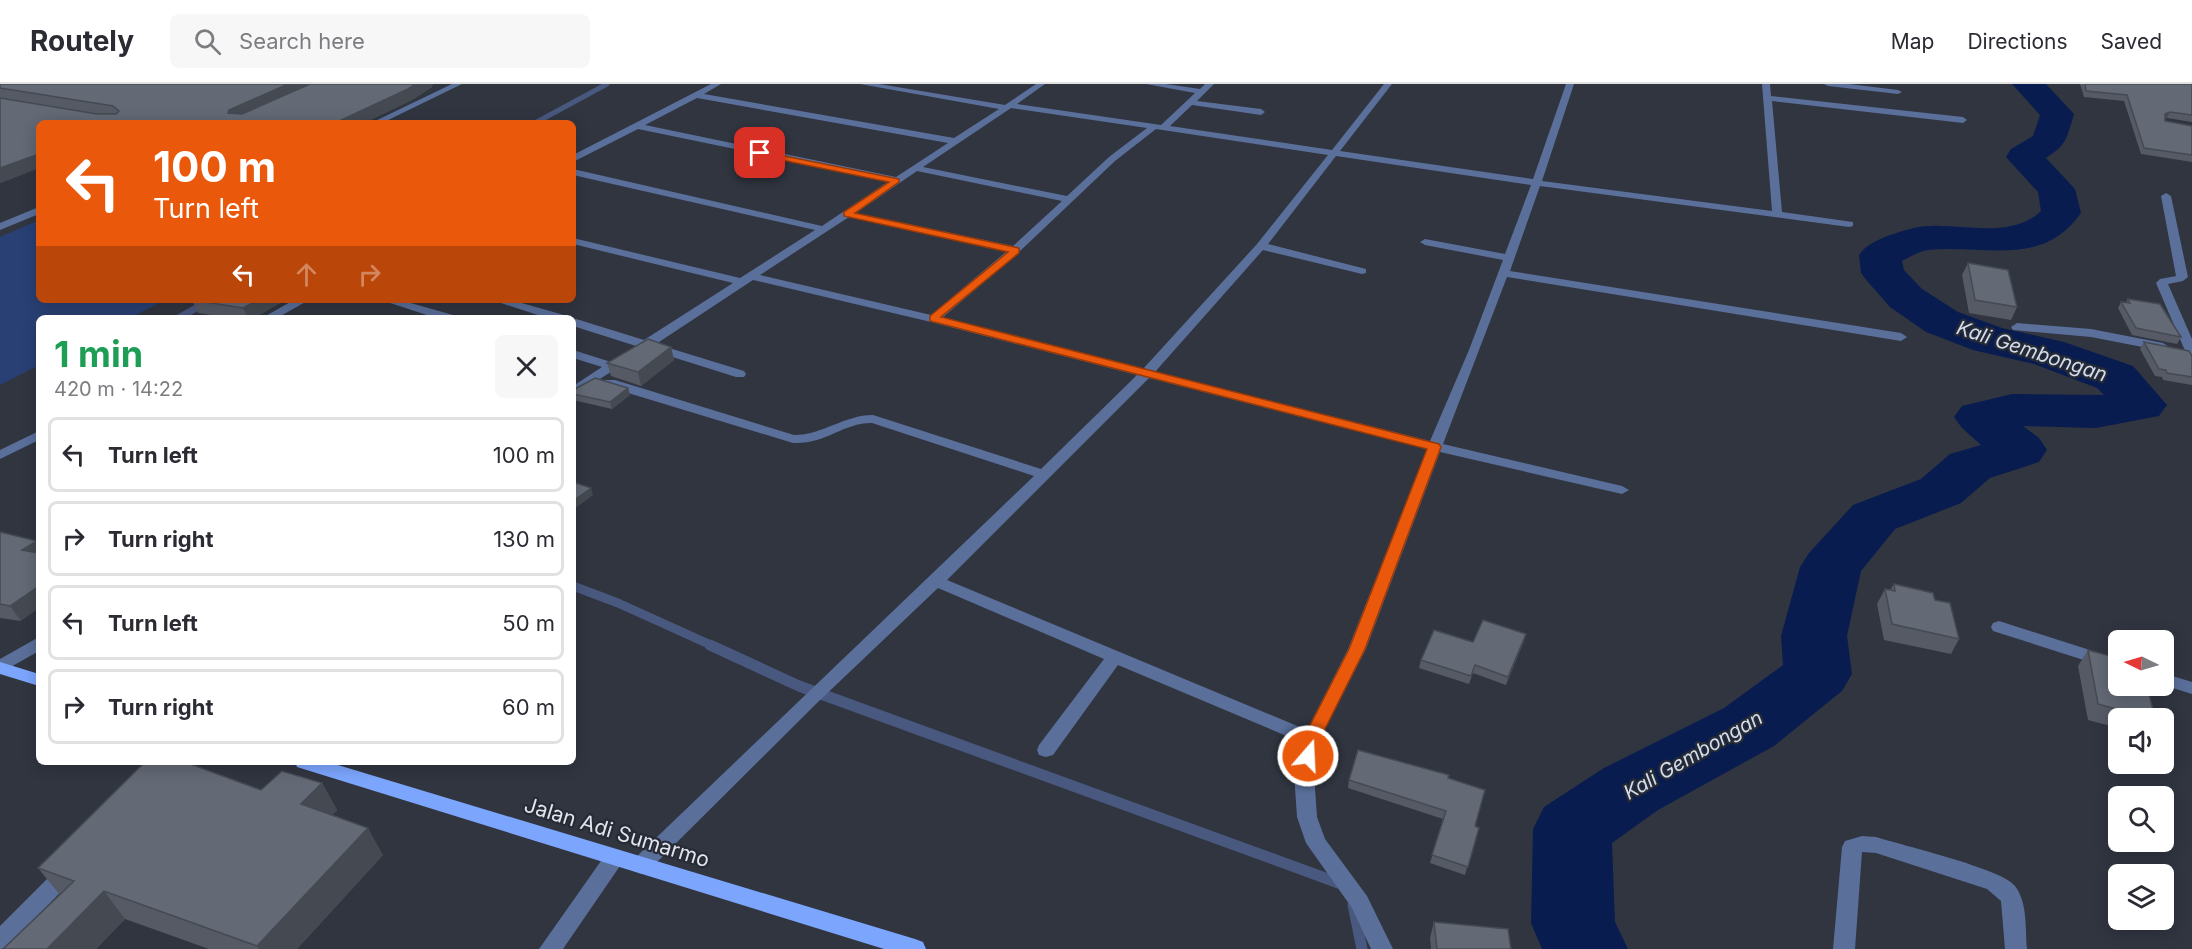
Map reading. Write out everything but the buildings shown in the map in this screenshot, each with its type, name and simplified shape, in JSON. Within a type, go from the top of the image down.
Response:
[{"type":"main road","points":[[0,668],[36,679]]},
{"type":"main road","name":"Jalan Adi Sumarmo","points":[[314,765],[915,949]]},
{"type":"street","points":[[381,120],[458,84]]},
{"type":"street","points":[[576,157],[717,84]]},
{"type":"street","points":[[864,84],[1537,182],[1849,224]]},
{"type":"street","points":[[576,390],[847,214],[1041,84]]},
{"type":"street","points":[[1150,84],[1203,92]]},
{"type":"street","points":[[933,319],[1015,250],[1112,159],[1192,103],[1210,84]]},
{"type":"street","points":[[641,865],[811,698],[936,581],[1146,374],[1261,246],[1388,84]]},
{"type":"street","points":[[1382,949],[1360,902],[1334,864],[1316,843],[1310,826],[1307,817],[1304,772],[1311,739],[1357,649],[1475,350],[1537,182],[1570,84]]},
{"type":"street","points":[[1766,84],[1777,214]]},
{"type":"street","points":[[1828,84],[1898,92]]},
{"type":"street","points":[[696,95],[954,141]]},
{"type":"street","points":[[1768,98],[1963,120]]},
{"type":"street","points":[[1192,103],[1261,112]]},
{"type":"street","points":[[638,126],[896,180]]},
{"type":"street","points":[[914,168],[1069,198]]},
{"type":"street","points":[[576,173],[822,229]]},
{"type":"street","points":[[2017,327],[2091,333],[2192,353],[2162,283],[2182,277],[2166,196]]},
{"type":"street","points":[[0,226],[36,211]]},
{"type":"street","points":[[847,214],[1015,250]]},
{"type":"street","points":[[576,242],[933,319],[1435,447],[1622,490]]},
{"type":"street","points":[[1425,242],[1508,258]]},
{"type":"street","points":[[1261,246],[1362,271]]},
{"type":"street","points":[[1503,273],[1901,337]]},
{"type":"street","points":[[274,315],[297,303]]},
{"type":"street","points":[[397,303],[439,315]]},
{"type":"street","points":[[508,303],[550,315]]},
{"type":"street","points":[[576,323],[647,343],[740,374]]},
{"type":"street","points":[[576,355],[611,366]]},
{"type":"street","points":[[593,377],[793,439],[816,439],[825,436],[843,423],[873,419],[1044,475]]},
{"type":"street","points":[[0,455],[36,437]]},
{"type":"street","points":[[936,581],[1311,739]]},
{"type":"street","points":[[1999,627],[2108,662]]},
{"type":"street","points":[[0,668],[36,645]]},
{"type":"street","points":[[1046,750],[1116,655]]},
{"type":"street","points":[[2174,682],[2192,688]]},
{"type":"street","points":[[1844,949],[1852,847],[1862,844],[1898,852],[2001,886],[2007,891],[2012,901],[2016,949]]},
{"type":"street","points":[[0,940],[83,855]]},
{"type":"street","points":[[550,949],[615,857]]},
{"type":"shaded area","points":[[36,221],[36,303],[159,303],[136,315],[36,315],[36,367],[0,385],[0,237]]},
{"type":"waterway","points":[[541,120],[607,84]]},
{"type":"waterway","name":"Kali Gembongan","points":[[1585,949],[1573,923],[1572,829],[1631,789],[1749,727],[1818,674],[1814,636],[1831,567],[1874,517],[1941,491],[1970,466],[2020,450],[1980,417],[2012,410],[2096,412],[2141,405],[2115,377],[2047,352],[1990,340],[1942,322],[1906,298],[1883,273],[1880,255],[1909,242],[1927,238],[2018,238],[2049,225],[2061,213],[2056,189],[2024,157],[2049,141],[2057,114],[2028,84]]},
{"type":"waterway","points":[[184,315],[206,303]]},
{"type":"waterway","points":[[576,587],[618,603],[713,646]]},
{"type":"waterway","points":[[710,645],[799,686],[1344,885]]},
{"type":"waterway","points":[[1353,905],[1362,949]]},
{"type":"route","points":[[760,153],[896,180],[847,214],[1015,250],[933,319],[1435,447],[1357,649],[1311,739],[1308,756]]}]
